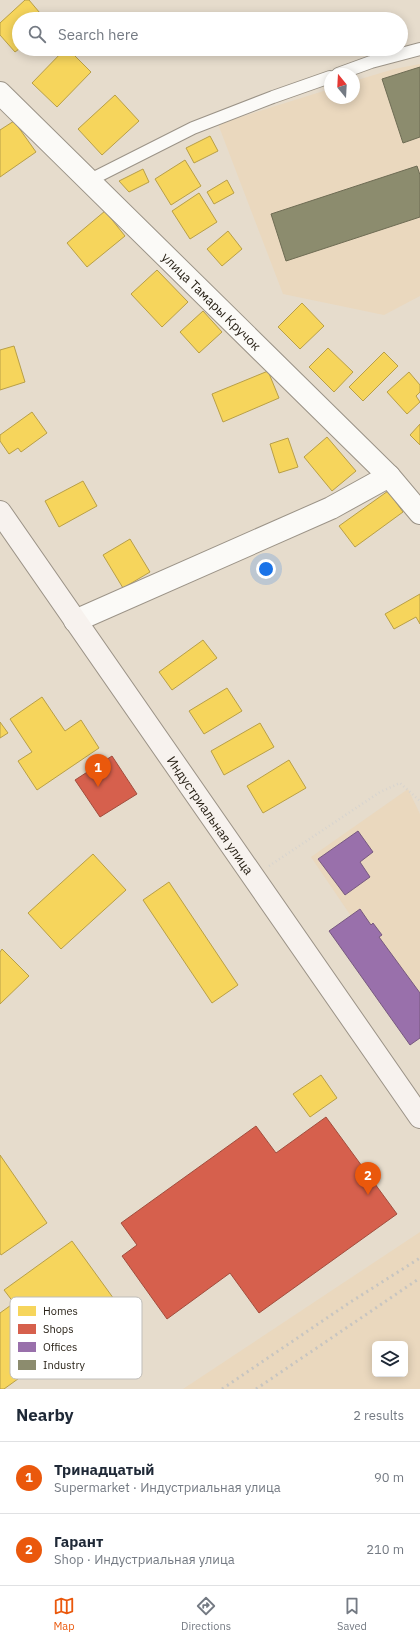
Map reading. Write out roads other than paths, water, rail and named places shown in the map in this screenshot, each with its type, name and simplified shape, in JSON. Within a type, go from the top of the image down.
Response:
[{"type":"main road","name":"Индустриальная улица","points":[[0,512],[420,1118]]},
{"type":"street","name":"улица Тамары Кручок","points":[[0,93],[9,112],[88,181],[389,476],[420,513]]},
{"type":"street","points":[[75,621],[331,508],[389,476]]},
{"type":"lane","points":[[408,52],[420,49]]},
{"type":"lane","points":[[354,68],[394,56]]},
{"type":"lane","points":[[88,181],[193,128],[324,79]]},
{"type":"railway","points":[[222,1389],[349,1303],[420,1258]]},
{"type":"railway","points":[[256,1389],[420,1278]]},
{"type":"place","name":"Тринадцатый","points":[[98,787]]},
{"type":"place","name":"Гарант","points":[[368,1195]]}]
